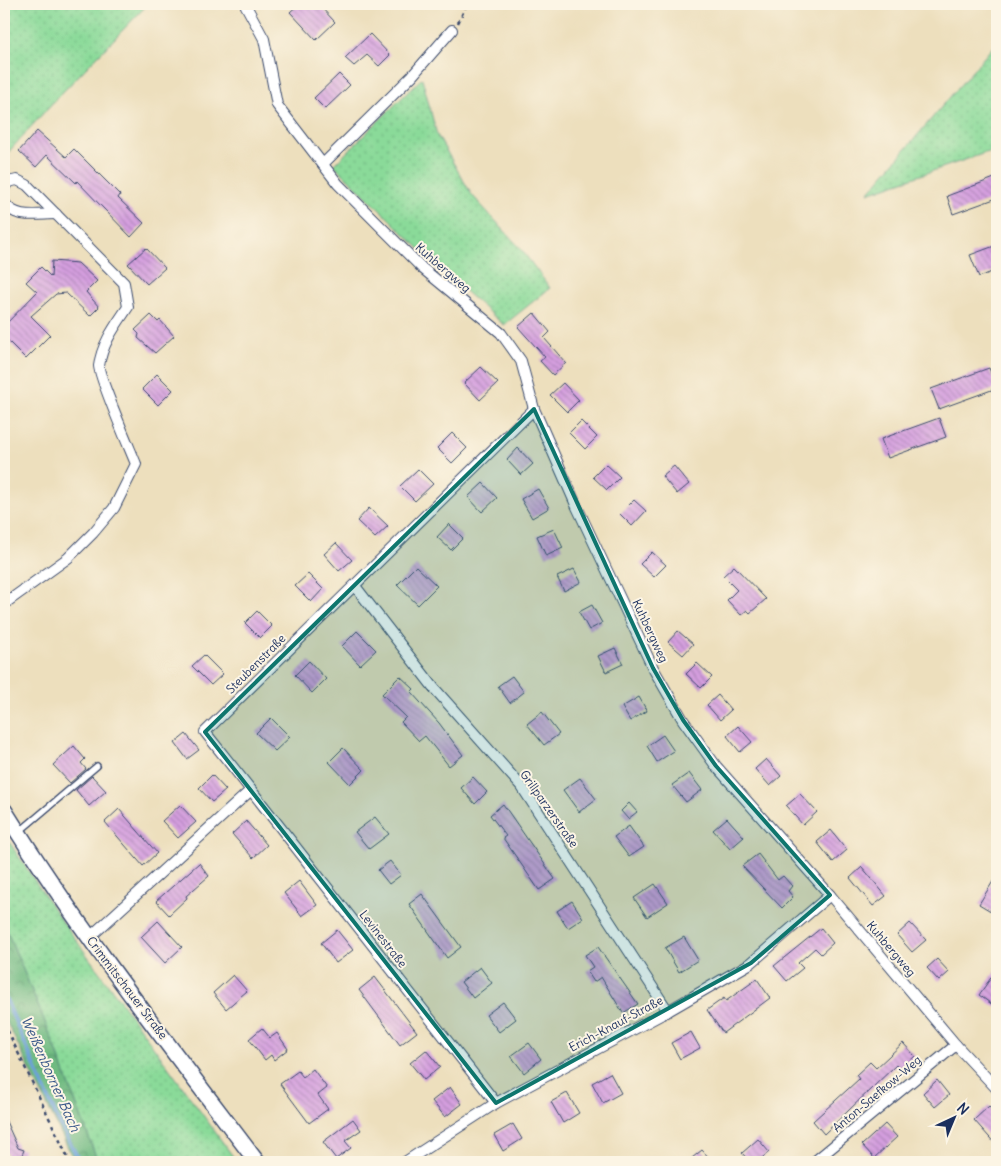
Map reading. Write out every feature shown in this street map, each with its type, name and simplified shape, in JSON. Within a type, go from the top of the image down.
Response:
[{"type":"main road","name":"Crimmitschauer Straße","points":[[4,810],[89,938],[257,1162]]},
{"type":"street","name":"Kuhbergweg","points":[[245,4],[264,38],[277,104],[338,184],[422,268],[501,333],[521,360],[534,409],[653,668],[683,720],[716,766],[997,1089]]},
{"type":"street","points":[[323,164],[412,76],[452,30]]},
{"type":"street","points":[[4,188],[8,182],[17,180],[27,185],[124,283],[128,307],[106,344],[99,368],[136,464],[114,508],[93,533],[68,558],[4,604]]},
{"type":"street","points":[[4,202],[7,208],[18,214],[56,214]]},
{"type":"street","name":"Steubenstraße","points":[[251,790],[206,732],[534,409]]},
{"type":"street","name":"Grillparzerstraße","points":[[355,586],[434,688],[522,787],[668,1012]]},
{"type":"street","points":[[89,938],[251,790]]},
{"type":"street","name":"Levinestraße","points":[[251,790],[496,1103]]},
{"type":"street","name":"Erich-Knauf-Straße","points":[[405,1162],[496,1103],[668,1012],[750,963],[830,895]]},
{"type":"street","name":"Anton-Saefkow-Weg","points":[[814,1162],[956,1044]]},
{"type":"lane","points":[[18,833],[97,766]]},
{"type":"path","points":[[452,30],[462,18],[467,4]]},
{"type":"path","points":[[4,1023],[70,1162]]},
{"type":"highlighted area","points":[[534,409],[653,668],[683,720],[716,766],[830,895],[751,963],[496,1103],[205,732]]},
{"type":"green space","points":[[4,4],[148,4],[55,100],[4,157]]},
{"type":"green space","points":[[997,42],[997,149],[868,193]]},
{"type":"green space","points":[[422,78],[437,135],[472,195],[521,249],[550,288],[504,325],[444,273],[334,165]]},
{"type":"green space","points":[[4,834],[55,911],[237,1162],[98,1162],[52,1039],[4,924]]},
{"type":"green space","points":[[4,924],[52,1039],[98,1162],[75,1162],[6,1021],[4,1021]]},
{"type":"building","points":[[299,4],[318,4],[335,22],[316,40],[290,12]]},
{"type":"building","points":[[370,34],[390,55],[379,66],[367,55],[354,66],[345,58]]},
{"type":"building","points":[[339,74],[350,85],[325,109],[314,98]]},
{"type":"building","points":[[37,131],[66,157],[74,149],[120,195],[118,198],[144,223],[131,237],[77,181],[76,183],[47,155],[36,167],[19,151]]},
{"type":"building","points":[[997,177],[997,198],[953,214],[947,196]]},
{"type":"building","points":[[997,245],[997,270],[979,277],[970,255]]},
{"type":"building","points":[[146,248],[165,268],[147,284],[128,264]]},
{"type":"building","points":[[52,261],[78,263],[97,281],[86,292],[99,307],[90,316],[66,293],[56,294],[31,316],[50,335],[26,359],[4,337],[4,326],[37,292],[26,282],[41,267],[51,277]]},
{"type":"building","points":[[534,313],[550,332],[544,338],[566,363],[553,375],[540,361],[545,357],[518,327]]},
{"type":"building","points":[[151,315],[158,322],[160,320],[174,336],[155,353],[138,338],[139,334],[135,330]]},
{"type":"building","points":[[481,367],[498,383],[480,400],[464,383]]},
{"type":"building","points":[[989,368],[997,388],[939,409],[931,389]]},
{"type":"building","points":[[157,374],[173,390],[158,405],[142,389]]},
{"type":"building","points":[[563,383],[579,400],[567,412],[550,395]]},
{"type":"building","points":[[939,418],[946,437],[888,458],[881,439]]},
{"type":"building","points":[[581,421],[597,437],[585,449],[569,433]]},
{"type":"building","points":[[452,433],[467,448],[452,463],[437,448]]},
{"type":"building","points":[[518,448],[533,464],[521,475],[507,460]]},
{"type":"building","points":[[606,464],[620,477],[607,490],[593,477]]},
{"type":"building","points":[[674,466],[689,484],[677,494],[662,476]]},
{"type":"building","points":[[418,469],[433,484],[415,501],[400,486]]},
{"type":"building","points":[[483,483],[497,498],[482,512],[468,497]]},
{"type":"building","points":[[538,489],[549,508],[532,518],[521,499]]},
{"type":"building","points":[[634,500],[646,511],[632,526],[620,514]]},
{"type":"building","points":[[369,508],[388,526],[375,538],[357,521]]},
{"type":"building","points":[[449,524],[463,538],[451,550],[437,537]]},
{"type":"building","points":[[554,529],[563,548],[546,556],[537,536]]},
{"type":"building","points":[[336,543],[352,560],[339,571],[324,554]]},
{"type":"building","points":[[652,552],[666,565],[654,577],[640,564]]},
{"type":"building","points":[[416,566],[437,586],[418,605],[397,585]]},
{"type":"building","points":[[734,566],[766,599],[750,613],[747,610],[741,615],[727,600],[737,590],[723,576]]},
{"type":"building","points":[[574,569],[581,582],[564,591],[557,577]]},
{"type":"building","points":[[308,574],[323,589],[311,602],[295,586]]},
{"type":"building","points":[[592,605],[602,623],[589,630],[579,612]]},
{"type":"building","points":[[257,611],[272,626],[260,638],[245,623]]},
{"type":"building","points":[[357,631],[376,650],[360,665],[342,646]]},
{"type":"building","points":[[678,631],[693,644],[683,655],[668,642]]},
{"type":"building","points":[[615,648],[623,664],[606,672],[598,656]]},
{"type":"building","points":[[204,655],[223,674],[211,685],[192,666]]},
{"type":"building","points":[[309,661],[326,679],[312,693],[295,675]]},
{"type":"building","points":[[697,663],[712,677],[701,688],[686,674]]},
{"type":"building","points":[[400,676],[414,689],[411,692],[439,723],[463,755],[449,766],[425,736],[419,741],[401,722],[406,717],[382,694]]},
{"type":"building","points":[[512,676],[524,692],[510,703],[498,686]]},
{"type":"building","points":[[718,695],[731,710],[720,720],[707,705]]},
{"type":"building","points":[[639,697],[647,711],[630,721],[622,707]]},
{"type":"building","points":[[542,712],[559,734],[544,745],[527,724]]},
{"type":"building","points":[[271,718],[290,737],[275,751],[256,733]]},
{"type":"building","points":[[738,726],[752,742],[740,752],[727,736]]},
{"type":"building","points":[[186,734],[199,750],[187,759],[175,743]]},
{"type":"building","points":[[663,735],[674,751],[657,762],[647,746]]},
{"type":"building","points":[[74,746],[85,759],[81,763],[86,769],[70,783],[53,765]]},
{"type":"building","points":[[343,748],[364,770],[350,784],[329,762]]},
{"type":"building","points":[[766,759],[781,776],[770,786],[755,769]]},
{"type":"building","points":[[689,773],[702,790],[686,802],[672,785]]},
{"type":"building","points":[[212,775],[226,790],[212,802],[199,788]]},
{"type":"building","points":[[92,776],[106,791],[89,806],[76,790]]},
{"type":"building","points":[[473,777],[487,792],[475,804],[461,788]]},
{"type":"building","points":[[580,778],[596,799],[579,812],[563,790]]},
{"type":"building","points":[[800,794],[817,812],[803,825],[786,806]]},
{"type":"building","points":[[629,803],[637,812],[628,819],[621,811]]},
{"type":"building","points":[[503,804],[555,879],[539,890],[503,838],[506,836],[490,815]]},
{"type":"building","points":[[180,805],[196,822],[178,838],[162,821]]},
{"type":"building","points":[[119,809],[157,853],[143,866],[105,822]]},
{"type":"building","points":[[375,817],[389,834],[369,849],[355,832]]},
{"type":"building","points":[[727,818],[744,837],[730,849],[713,830]]},
{"type":"building","points":[[246,821],[267,845],[253,858],[232,834]]},
{"type":"building","points":[[629,826],[644,847],[629,857],[614,837]]},
{"type":"building","points":[[831,830],[847,850],[833,862],[817,842]]},
{"type":"building","points":[[758,854],[778,880],[783,876],[792,886],[788,891],[793,897],[782,908],[742,866]]},
{"type":"building","points":[[390,861],[401,875],[389,884],[378,870]]},
{"type":"building","points":[[199,863],[209,876],[186,896],[187,898],[169,915],[156,901]]},
{"type":"building","points":[[862,867],[886,896],[873,906],[850,878]]},
{"type":"building","points":[[997,875],[997,908],[994,913],[979,904]]},
{"type":"building","points":[[299,881],[317,905],[302,916],[284,893]]},
{"type":"building","points":[[655,884],[668,903],[647,917],[634,898]]},
{"type":"building","points":[[422,894],[461,947],[447,958],[409,904]]},
{"type":"building","points":[[572,901],[583,918],[568,928],[557,911]]},
{"type":"building","points":[[158,921],[182,947],[165,963],[141,937]]},
{"type":"building","points":[[910,923],[926,940],[912,952],[897,935]]},
{"type":"building","points":[[821,928],[833,943],[821,954],[815,948],[798,963],[803,968],[787,981],[774,966]]},
{"type":"building","points":[[337,930],[353,950],[336,963],[321,943]]},
{"type":"building","points":[[684,937],[698,960],[679,972],[665,948]]},
{"type":"building","points":[[598,947],[638,1004],[623,1013],[601,977],[594,982],[587,971],[593,967],[585,955]]},
{"type":"building","points":[[937,959],[949,972],[939,981],[927,968]]},
{"type":"building","points":[[480,967],[492,983],[473,998],[461,982]]},
{"type":"building","points":[[997,969],[997,1008],[979,995]]},
{"type":"building","points":[[233,975],[247,991],[226,1009],[213,993]]},
{"type":"building","points":[[375,977],[417,1032],[400,1045],[359,990]]},
{"type":"building","points":[[757,979],[770,998],[723,1033],[707,1010],[724,998],[726,1001]]},
{"type":"building","points":[[503,1002],[516,1019],[499,1032],[486,1015]]},
{"type":"building","points":[[262,1028],[270,1038],[277,1033],[288,1049],[274,1060],[271,1055],[265,1060],[249,1039]]},
{"type":"building","points":[[691,1032],[700,1048],[680,1059],[671,1043]]},
{"type":"building","points":[[529,1043],[541,1059],[524,1073],[511,1056]]},
{"type":"building","points":[[903,1043],[915,1056],[900,1070],[896,1065],[824,1134],[813,1121],[859,1079],[856,1075],[870,1062],[876,1068]]},
{"type":"building","points":[[426,1050],[440,1067],[424,1080],[410,1063]]},
{"type":"building","points":[[313,1069],[327,1088],[318,1095],[328,1109],[309,1123],[280,1084],[298,1071],[303,1077]]},
{"type":"building","points":[[610,1073],[621,1093],[603,1103],[592,1083]]},
{"type":"building","points":[[937,1080],[949,1095],[935,1107],[923,1093]]},
{"type":"building","points":[[450,1087],[462,1104],[445,1117],[432,1101]]},
{"type":"building","points":[[567,1093],[579,1113],[563,1123],[551,1102]]},
{"type":"building","points":[[989,1106],[997,1115],[997,1146],[974,1120]]},
{"type":"building","points":[[4,1117],[18,1148],[24,1150],[22,1155],[24,1159],[21,1158],[19,1162],[5,1162],[8,1154],[4,1152]]},
{"type":"building","points":[[353,1119],[361,1130],[345,1141],[351,1148],[336,1159],[323,1142]]},
{"type":"building","points":[[513,1124],[522,1139],[503,1151],[494,1135]]},
{"type":"building","points":[[885,1124],[897,1137],[874,1158],[862,1145]]},
{"type":"building","points":[[758,1139],[769,1152],[757,1162],[750,1162],[742,1153]]},
{"type":"building","points":[[702,1150],[713,1162],[687,1162]]},
{"type":"waterway","name":"Weißenborner Bach","points":[[4,995],[57,1118],[80,1162]]}]
